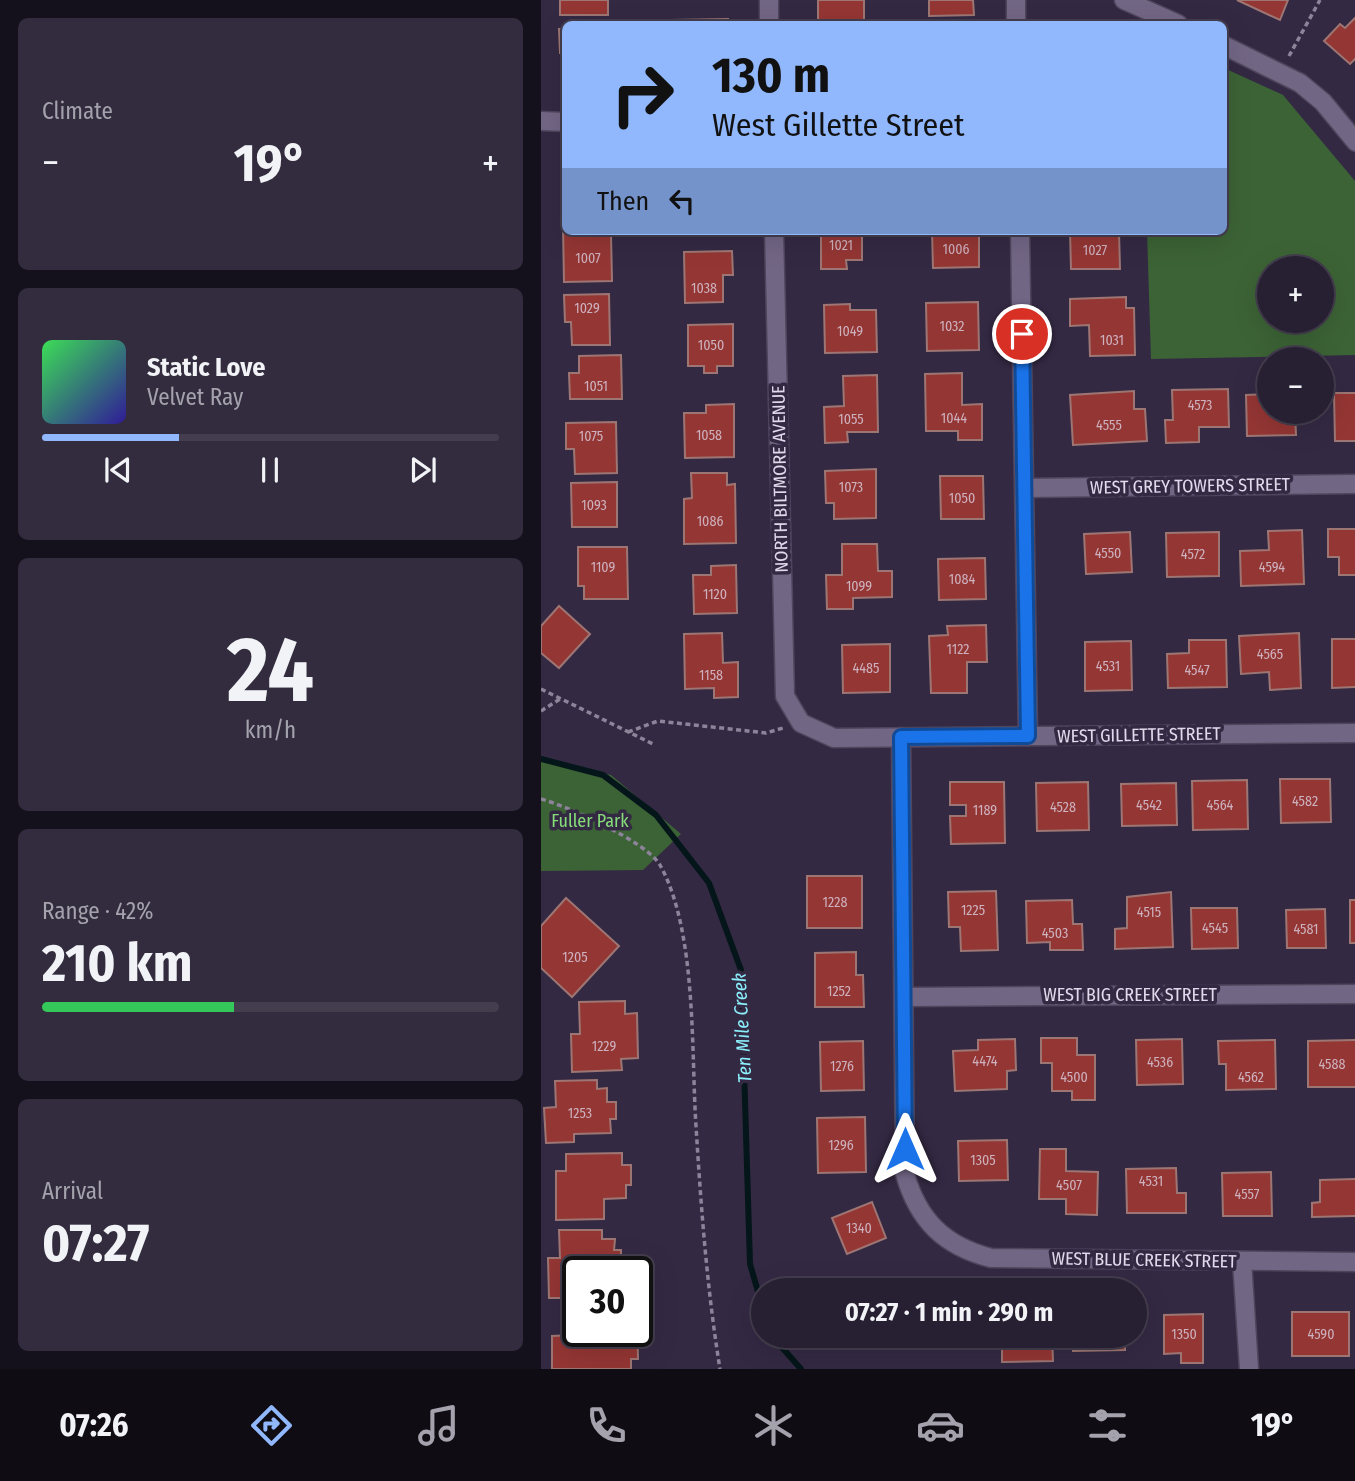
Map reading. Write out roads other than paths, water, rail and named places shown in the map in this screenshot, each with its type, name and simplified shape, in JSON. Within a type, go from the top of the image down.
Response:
[{"type":"street","points":[[769,0],[769,21]]},
{"type":"street","points":[[1016,0],[1016,21]]},
{"type":"street","points":[[1124,0],[1171,21]]},
{"type":"street","points":[[1227,48],[1299,83],[1323,102],[1355,142]]},
{"type":"street","points":[[541,121],[562,121]]},
{"type":"street","name":"NORTH BILTMORE AVENUE","points":[[774,235],[785,696],[801,723]]},
{"type":"street","points":[[1020,235],[1028,736]]},
{"type":"street","name":"WEST GREY TOWERS STREET","points":[[1026,488],[1355,484]]},
{"type":"street","name":"WEST GILLETTE STREET","points":[[801,723],[834,738],[1355,733]]},
{"type":"street","name":"WEST BLUE CREEK STREET","points":[[901,737],[906,1174],[911,1195],[926,1219],[965,1252],[991,1258],[1355,1262]]},
{"type":"street","name":"WEST BIG CREEK STREET","points":[[904,997],[1355,994]]},
{"type":"street","points":[[1242,1261],[1249,1369]]},
{"type":"waterway","name":"Ten Mile Creek","points":[[541,759],[603,775],[656,815],[709,883],[741,970],[750,1264],[754,1278]]},
{"type":"waterway","name":"Ten Mile Creek","points":[[782,1348],[801,1369]]},
{"type":"park label","name":"Fuller Park","points":[[590,821]]}]
